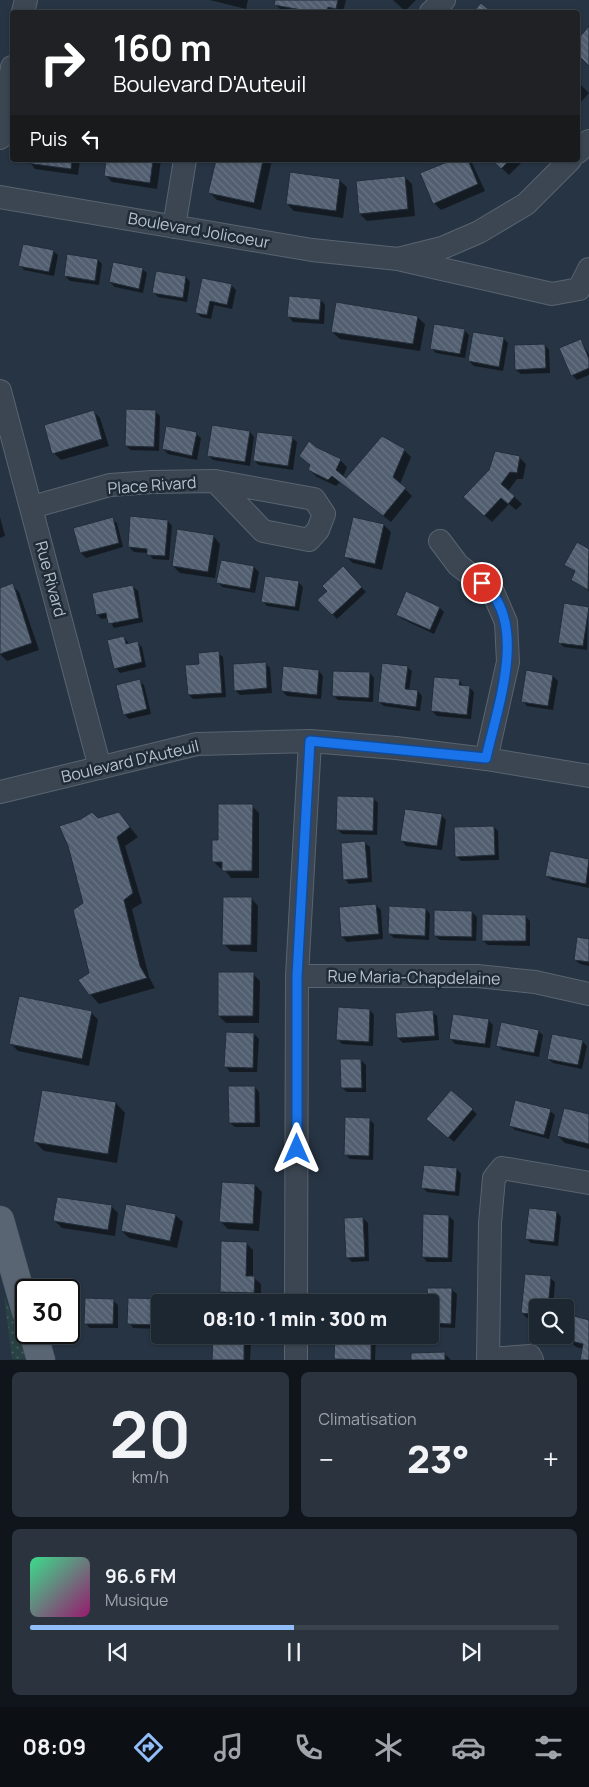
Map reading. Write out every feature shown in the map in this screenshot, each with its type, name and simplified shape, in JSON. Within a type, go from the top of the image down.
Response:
[{"type":"main road","points":[[0,1220],[17,1279]]},
{"type":"main road","points":[[37,1344],[42,1360]]},
{"type":"street","points":[[433,10],[444,0]]},
{"type":"street","points":[[0,138],[10,79]]},
{"type":"street","points":[[580,150],[589,141]]},
{"type":"street","points":[[174,226],[185,162]]},
{"type":"street","name":"Boulevard Jolicoeur","points":[[398,258],[442,248],[479,232],[526,204],[568,162]]},
{"type":"street","name":"Boulevard Jolicoeur","points":[[0,197],[312,250],[398,258],[552,294],[579,289],[589,269]]},
{"type":"street","name":"Rue Rivard","points":[[0,391],[100,768]]},
{"type":"street","name":"Place Rivard","points":[[32,507],[110,485],[214,481]]},
{"type":"street","points":[[440,541],[458,565],[493,592],[506,622],[508,662],[486,758]]},
{"type":"street","points":[[296,1294],[297,976],[310,741]]},
{"type":"street","name":"Boulevard D'Auteuil","points":[[0,792],[197,744],[310,741],[486,758],[589,776]]},
{"type":"street","name":"Rue Maria-Chapdelaine","points":[[297,976],[477,976],[535,982],[589,994]]},
{"type":"street","points":[[532,1360],[530,1356],[488,1359],[490,1223],[494,1178],[502,1168],[589,1183]]},
{"type":"street","points":[[296,1344],[296,1360]]},
{"type":"green space","points":[[4,1296],[15,1324],[15,1344],[23,1344],[29,1359],[12,1359]]},
{"type":"building","points":[[275,0],[338,0],[336,9],[328,7],[327,10],[302,10],[274,5]]},
{"type":"building","points":[[481,3],[490,10],[475,10]]},
{"type":"building","points":[[589,26],[589,66],[580,57],[580,37]]},
{"type":"building","points":[[26,162],[72,162],[71,169]]},
{"type":"building","points":[[106,162],[153,162],[150,183],[104,176]]},
{"type":"building","points":[[216,162],[263,162],[254,203],[208,193]]},
{"type":"building","points":[[447,162],[469,162],[478,184],[433,204],[420,173]]},
{"type":"building","points":[[494,162],[508,162],[501,169]]},
{"type":"building","points":[[290,172],[340,179],[336,211],[286,204]]},
{"type":"building","points":[[405,176],[408,209],[359,214],[356,181]]},
{"type":"building","points":[[23,244],[54,250],[49,272],[18,266]]},
{"type":"building","points":[[67,254],[98,259],[95,281],[64,276]]},
{"type":"building","points":[[113,262],[143,268],[139,289],[109,282]]},
{"type":"building","points":[[156,271],[186,276],[183,298],[152,293]]},
{"type":"building","points":[[202,278],[232,284],[227,305],[210,301],[207,315],[195,313]]},
{"type":"building","points":[[289,296],[321,299],[319,320],[287,317]]},
{"type":"building","points":[[336,302],[418,316],[413,344],[331,332]]},
{"type":"building","points":[[434,324],[465,329],[460,354],[430,349]]},
{"type":"building","points":[[473,332],[504,337],[499,367],[468,361]]},
{"type":"building","points":[[581,339],[589,359],[589,368],[571,376],[559,348]]},
{"type":"building","points":[[545,344],[546,368],[515,370],[514,345]]},
{"type":"building","points":[[126,409],[156,410],[154,447],[125,446]]},
{"type":"building","points":[[94,410],[102,439],[52,454],[44,425]]},
{"type":"building","points":[[212,425],[250,431],[245,462],[207,456]]},
{"type":"building","points":[[166,426],[197,432],[192,456],[162,449]]},
{"type":"building","points":[[257,432],[293,436],[288,466],[253,461]]},
{"type":"building","points":[[382,436],[405,449],[393,477],[406,488],[383,516],[332,476],[328,480],[308,470],[310,465],[299,456],[309,441],[316,447],[341,459],[336,470],[346,478]]},
{"type":"building","points":[[495,451],[520,456],[517,473],[510,472],[501,484],[515,496],[508,504],[501,498],[484,516],[463,497],[489,470]]},
{"type":"building","points":[[130,516],[168,520],[165,556],[147,555],[147,549],[128,547]]},
{"type":"building","points":[[113,517],[119,543],[80,553],[73,528]]},
{"type":"building","points":[[353,517],[384,524],[375,564],[344,557]]},
{"type":"building","points":[[177,529],[214,535],[208,572],[172,566]]},
{"type":"building","points":[[577,542],[589,549],[588,590],[571,580],[575,571],[564,565]]},
{"type":"building","points":[[221,560],[254,566],[250,589],[216,583]]},
{"type":"building","points":[[343,566],[362,587],[332,615],[317,600],[327,591],[322,586]]},
{"type":"building","points":[[265,576],[299,581],[295,607],[261,602]]},
{"type":"building","points":[[13,583],[32,643],[0,654],[0,588]]},
{"type":"building","points":[[133,585],[139,618],[108,624],[106,613],[96,615],[92,593]]},
{"type":"building","points":[[406,591],[440,607],[430,630],[396,615]]},
{"type":"building","points":[[564,603],[589,607],[583,646],[558,643]]},
{"type":"building","points":[[124,636],[126,644],[138,641],[142,662],[114,669],[107,640]]},
{"type":"building","points":[[219,651],[222,693],[188,695],[185,665],[199,664],[198,653]]},
{"type":"building","points":[[266,662],[267,688],[234,691],[233,664]]},
{"type":"building","points":[[382,663],[408,666],[405,689],[418,690],[416,707],[378,702]]},
{"type":"building","points":[[283,666],[319,670],[317,695],[281,691]]},
{"type":"building","points":[[526,670],[553,675],[548,706],[521,702]]},
{"type":"building","points":[[333,671],[370,672],[369,698],[332,696]]},
{"type":"building","points":[[434,677],[460,679],[459,685],[470,686],[467,715],[431,711]]},
{"type":"building","points":[[140,679],[147,709],[123,715],[116,685]]},
{"type":"building","points":[[337,796],[374,797],[373,831],[336,830]]},
{"type":"building","points":[[218,804],[253,804],[252,871],[222,871],[222,862],[212,862],[212,840],[218,840]]},
{"type":"building","points":[[405,809],[442,814],[437,846],[400,841]]},
{"type":"building","points":[[92,812],[98,818],[119,812],[130,827],[117,837],[133,893],[124,900],[140,966],[147,978],[89,995],[78,980],[89,973],[73,910],[83,903],[68,846],[59,826],[81,819]]},
{"type":"building","points":[[494,826],[495,855],[455,857],[454,827]]},
{"type":"building","points":[[365,841],[368,878],[343,880],[341,843]]},
{"type":"building","points":[[550,851],[589,859],[586,884],[545,876]]},
{"type":"building","points":[[223,897],[252,897],[251,945],[222,945]]},
{"type":"building","points":[[376,904],[379,934],[341,937],[339,907]]},
{"type":"building","points":[[389,906],[426,908],[425,936],[388,934]]},
{"type":"building","points":[[434,910],[472,911],[472,937],[434,936]]},
{"type":"building","points":[[482,914],[526,915],[526,941],[482,941]]},
{"type":"building","points":[[577,937],[589,939],[589,962],[574,960]]},
{"type":"building","points":[[218,972],[254,972],[253,1016],[218,1016]]},
{"type":"building","points":[[19,996],[92,1011],[82,1059],[9,1044]]},
{"type":"building","points":[[338,1007],[370,1009],[369,1042],[336,1040]]},
{"type":"building","points":[[433,1010],[435,1036],[397,1038],[395,1013]]},
{"type":"building","points":[[453,1014],[489,1019],[485,1044],[449,1039]]},
{"type":"building","points":[[501,1022],[539,1030],[534,1053],[496,1046]]},
{"type":"building","points":[[226,1032],[254,1033],[253,1068],[224,1067]]},
{"type":"building","points":[[552,1034],[583,1040],[578,1065],[547,1059]]},
{"type":"building","points":[[340,1059],[361,1059],[362,1088],[341,1088]]},
{"type":"building","points":[[228,1086],[255,1086],[255,1123],[229,1123]]},
{"type":"building","points":[[42,1090],[116,1102],[108,1154],[33,1142]]},
{"type":"building","points":[[451,1090],[473,1109],[448,1138],[426,1119]]},
{"type":"building","points":[[515,1100],[551,1109],[544,1135],[509,1126]]},
{"type":"building","points":[[564,1108],[589,1114],[589,1144],[557,1136]]},
{"type":"building","points":[[345,1117],[370,1118],[369,1156],[344,1155]]},
{"type":"building","points":[[424,1165],[457,1168],[455,1192],[421,1188]]},
{"type":"building","points":[[222,1182],[255,1184],[253,1224],[219,1222]]},
{"type":"building","points":[[57,1197],[112,1205],[108,1230],[53,1221]]},
{"type":"building","points":[[126,1204],[176,1214],[170,1241],[121,1231]]},
{"type":"building","points":[[529,1208],[557,1211],[554,1242],[525,1239]]},
{"type":"building","points":[[423,1214],[449,1215],[448,1258],[422,1257]]},
{"type":"building","points":[[363,1217],[365,1257],[346,1258],[344,1218]]},
{"type":"building","points":[[221,1241],[247,1242],[246,1276],[255,1276],[254,1293],[220,1292]]},
{"type":"building","points":[[525,1274],[551,1276],[549,1299],[529,1299],[529,1314],[521,1313]]},
{"type":"building","points":[[427,1288],[452,1288],[451,1324],[439,1323],[439,1294],[428,1294]]},
{"type":"building","points":[[85,1298],[114,1299],[113,1324],[84,1324]]},
{"type":"building","points":[[128,1298],[151,1299],[151,1325],[127,1324]]},
{"type":"building","points":[[574,1316],[589,1320],[589,1360],[580,1360],[583,1344],[574,1342]]},
{"type":"building","points":[[213,1344],[244,1344],[244,1360],[212,1360]]},
{"type":"building","points":[[335,1344],[371,1344],[371,1360],[334,1359]]},
{"type":"building","points":[[445,1352],[445,1360],[411,1360],[411,1353]]},
{"type":"route","points":[[297,1149],[297,976],[310,741],[486,758],[508,662],[506,622],[493,592],[482,583]]}]
